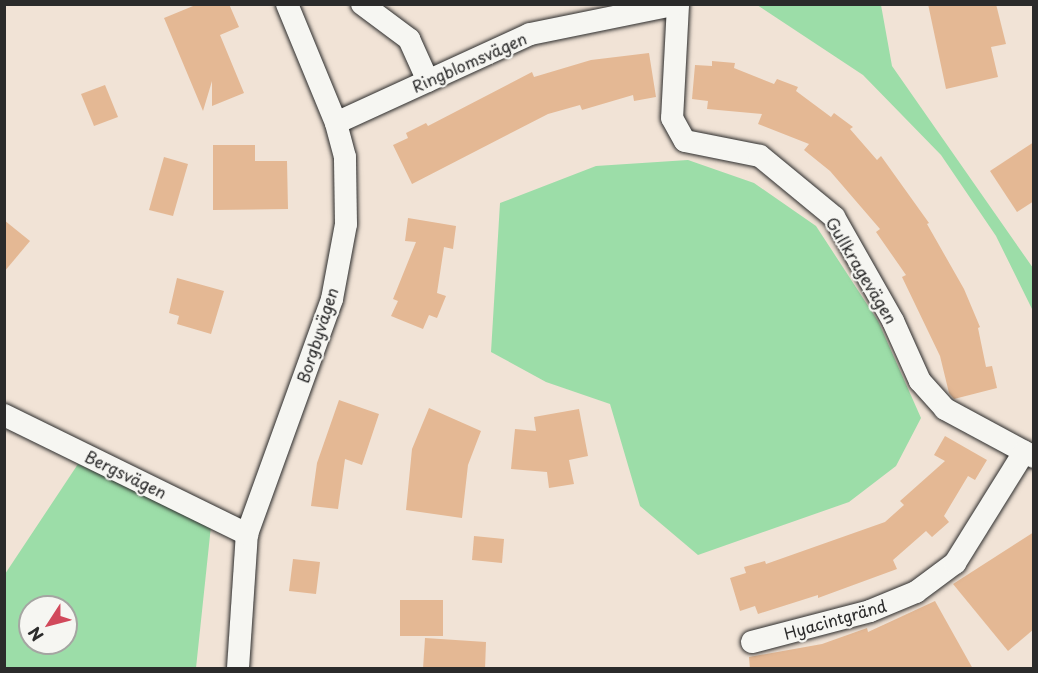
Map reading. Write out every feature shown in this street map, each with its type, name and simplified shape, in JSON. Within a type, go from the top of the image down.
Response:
[{"type":"street","name":"Borgbyvägen","points":[[238,669],[247,534],[332,299],[346,224],[345,158],[336,123],[287,4]]},
{"type":"street","points":[[362,4],[409,39],[428,81]]},
{"type":"street","name":"Ringblomsvägen","points":[[336,123],[530,34],[678,5]]},
{"type":"street","name":"Gullkragevägen","points":[[678,5],[672,118],[685,141],[760,156],[834,217],[893,321],[920,381],[945,408],[1029,454]]},
{"type":"street","name":"Bergsvägen","points":[[4,415],[247,534]]},
{"type":"street","name":"Hyacintgränd","points":[[752,642],[870,611],[916,592],[955,563],[1029,454]]},
{"type":"green space","points":[[757,5],[881,5],[892,66],[1033,268],[1033,311],[996,236],[941,155],[863,75]]},
{"type":"green space","points":[[688,160],[754,183],[816,226],[878,321],[921,418],[896,466],[849,502],[698,555],[640,506],[610,404],[546,382],[491,352],[500,203],[596,166]]},
{"type":"green space","points":[[78,464],[211,526],[196,668],[5,668],[5,574]]},
{"type":"building","points":[[198,4],[229,4],[239,27],[220,35],[244,93],[212,106],[212,81],[203,111],[164,18]]},
{"type":"building","points":[[928,4],[996,4],[1006,44],[991,47],[998,77],[946,89]]},
{"type":"building","points":[[649,53],[656,97],[634,101],[633,95],[582,110],[580,105],[548,114],[412,184],[393,145],[408,138],[406,133],[426,123],[428,126],[532,72],[534,77],[591,60]]},
{"type":"building","points":[[712,61],[735,63],[734,68],[774,84],[777,79],[798,87],[796,91],[831,117],[834,113],[853,127],[850,129],[877,160],[881,156],[929,223],[927,224],[964,289],[980,327],[978,328],[986,367],[992,366],[997,388],[954,399],[949,393],[940,356],[902,277],[906,275],[876,232],[880,229],[830,171],[804,150],[809,144],[758,124],[762,114],[707,109],[708,101],[692,99],[695,65],[712,66]]},
{"type":"building","points":[[105,85],[118,117],[94,126],[81,94]]},
{"type":"building","points":[[1034,142],[1034,201],[1017,212],[990,171]]},
{"type":"building","points":[[213,145],[255,145],[255,161],[287,161],[288,209],[213,210]]},
{"type":"building","points":[[164,157],[188,164],[173,216],[149,210]]},
{"type":"building","points":[[408,218],[456,226],[453,249],[444,247],[437,293],[446,296],[437,318],[429,315],[423,329],[391,316],[398,301],[393,299],[416,242],[405,241]]},
{"type":"building","points":[[4,220],[30,241],[4,272]]},
{"type":"building","points":[[177,278],[224,291],[211,334],[177,324],[179,316],[169,313]]},
{"type":"building","points":[[339,400],[379,414],[362,465],[345,459],[338,509],[311,506],[317,463]]},
{"type":"building","points":[[429,408],[481,431],[468,465],[462,518],[406,510],[412,449]]},
{"type":"building","points":[[579,409],[588,456],[569,460],[574,484],[549,488],[547,472],[511,469],[515,429],[536,431],[534,417]]},
{"type":"building","points":[[945,436],[987,460],[975,480],[968,476],[944,516],[949,522],[932,537],[926,531],[893,560],[897,569],[818,598],[818,595],[758,614],[755,606],[740,611],[730,578],[746,573],[744,567],[765,561],[766,564],[885,522],[904,505],[900,501],[945,461],[934,455]]},
{"type":"building","points":[[1034,532],[1034,629],[1008,651],[953,584]]},
{"type":"building","points":[[474,536],[504,539],[502,563],[472,560]]},
{"type":"building","points":[[293,559],[320,562],[316,594],[289,591]]},
{"type":"building","points":[[400,600],[443,600],[443,636],[400,636]]},
{"type":"building","points":[[935,601],[973,669],[750,669],[749,657],[822,644],[867,628],[868,632]]},
{"type":"building","points":[[425,638],[486,642],[485,669],[423,669]]}]
